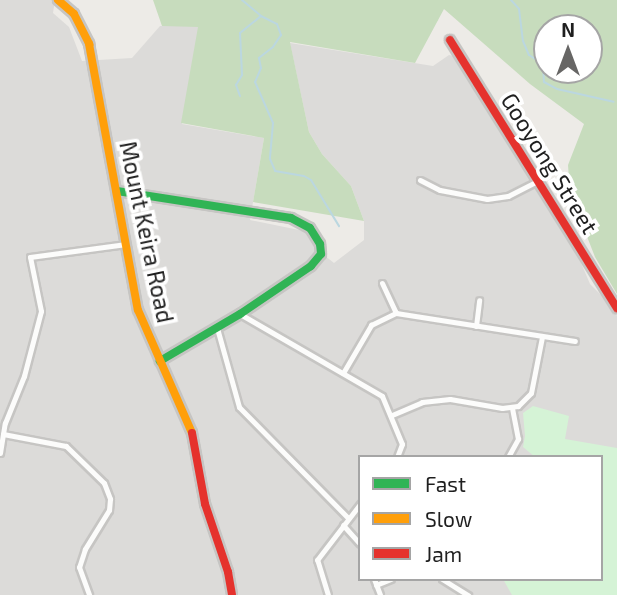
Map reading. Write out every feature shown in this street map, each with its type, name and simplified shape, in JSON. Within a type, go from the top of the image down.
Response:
[{"type":"street","name":"Mount Keira Road","points":[[58,0],[74,14],[89,44],[138,310],[191,429],[205,504],[228,572],[232,595]]},
{"type":"street","name":"Gooyong Street","points":[[450,40],[540,180],[617,308]]},
{"type":"street","points":[[420,180],[440,190],[493,199],[515,194],[540,180]]},
{"type":"street","points":[[117,191],[298,221],[310,228],[320,244],[321,254],[311,266],[240,314],[160,361]]},
{"type":"street","points":[[0,453],[1,434],[27,366],[41,311],[30,256],[126,244]]},
{"type":"street","points":[[382,284],[396,313]]},
{"type":"street","points":[[476,326],[479,300]]},
{"type":"street","points":[[343,373],[372,325],[396,313],[575,341]]},
{"type":"street","points":[[240,314],[382,396],[402,444],[398,455]]},
{"type":"street","points":[[216,328],[239,407],[348,518]]},
{"type":"street","points":[[392,415],[422,402],[450,399],[512,408],[522,404],[531,393],[541,337]]},
{"type":"street","points":[[509,455],[518,439],[512,408]]},
{"type":"street","points":[[1,434],[66,446],[104,483],[110,499],[109,510],[85,549],[79,567],[89,595]]},
{"type":"street","points":[[328,595],[317,560],[358,506]]},
{"type":"street","points":[[343,525],[358,542]]},
{"type":"street","points":[[445,581],[468,595]]},
{"type":"street","points":[[375,582],[380,595]]},
{"type":"shaded area","points":[[0,0],[55,0],[53,13],[69,27],[82,61],[132,58],[160,26],[199,26],[182,124],[264,138],[250,220],[304,231],[315,248],[334,263],[364,240],[364,221],[351,186],[322,154],[309,132],[290,43],[433,66],[449,55],[453,56],[541,192],[579,258],[590,284],[609,303],[617,316],[617,595],[0,595]]},
{"type":"green space","points":[[153,0],[617,0],[617,294],[595,257],[570,193],[568,165],[584,124],[530,84],[444,9],[415,63],[290,42],[309,132],[322,154],[351,186],[364,221],[253,202],[264,138],[181,123],[198,27],[162,26]]},
{"type":"green space","points":[[533,406],[569,416],[565,439],[617,448],[617,595],[512,595],[504,581],[603,581],[603,455],[533,455],[523,447],[523,413]]},
{"type":"waterway","points":[[242,0],[261,16],[277,24],[281,35],[273,47],[259,58],[261,68],[255,82],[273,123],[270,159],[275,171],[304,176],[311,180],[339,226]]},
{"type":"waterway","points":[[511,0],[519,9],[523,41],[529,55],[543,64],[544,82],[557,89],[614,102]]},
{"type":"waterway","points":[[240,96],[236,85],[242,75],[240,33],[260,17]]},
{"type":"traffic: fast","points":[[117,191],[291,218],[310,228],[320,244],[321,254],[311,266],[240,314],[160,361]]},
{"type":"traffic: slow","points":[[58,0],[74,14],[89,44],[138,310],[192,433]]},
{"type":"traffic: jam","points":[[450,40],[617,308]]},
{"type":"traffic: jam","points":[[192,433],[205,504],[228,572],[232,595]]}]
